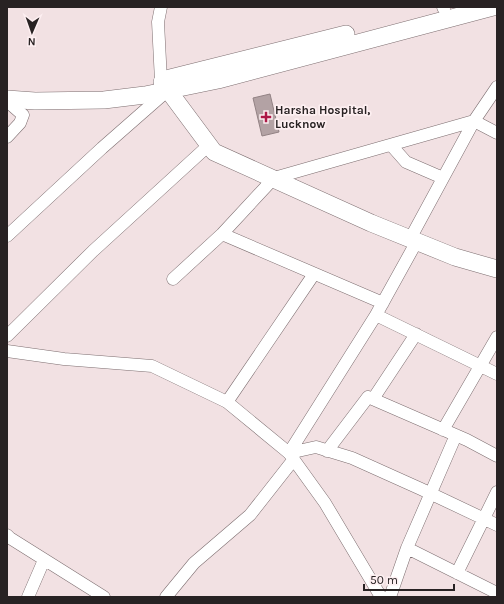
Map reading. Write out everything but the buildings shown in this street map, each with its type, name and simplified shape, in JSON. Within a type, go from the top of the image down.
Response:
[{"type":"main road","points":[[7,87],[26,90],[92,90],[218,80],[493,7]]},
{"type":"main road","points":[[7,100],[104,100],[145,95],[164,85],[446,8]]},
{"type":"main road","points":[[164,85],[214,152],[371,223],[455,257],[497,269]]},
{"type":"street","points":[[7,236],[102,148],[164,85],[158,22],[161,7]]},
{"type":"street","points":[[166,597],[194,563],[250,515],[292,456],[383,303],[443,178],[474,121],[497,87]]},
{"type":"street","points":[[7,100],[23,115],[20,123],[7,137]]},
{"type":"street","points":[[173,279],[222,234],[274,178],[474,121],[497,133]]},
{"type":"street","points":[[7,336],[94,251],[209,145]]},
{"type":"street","points":[[391,145],[406,162],[443,178]]},
{"type":"street","points":[[222,234],[383,303]]},
{"type":"street","points":[[227,402],[314,274]]},
{"type":"street","points":[[376,315],[497,374]]},
{"type":"street","points":[[373,399],[416,334]]},
{"type":"street","points":[[443,430],[497,337]]},
{"type":"street","points":[[7,351],[64,359],[152,366],[227,402],[292,456],[326,503],[381,597]]},
{"type":"street","points":[[327,451],[368,397],[456,435],[497,456]]},
{"type":"street","points":[[390,597],[407,548],[456,435]]},
{"type":"street","points":[[292,456],[316,447],[352,458],[497,525]]},
{"type":"street","points":[[457,573],[497,492]]},
{"type":"street","points":[[7,535],[104,597]]},
{"type":"street","points":[[407,548],[497,593]]},
{"type":"street","points":[[28,597],[44,560]]},
{"type":"place","name":"Harsha Hospital, Lucknow","points":[[266,117]]}]
